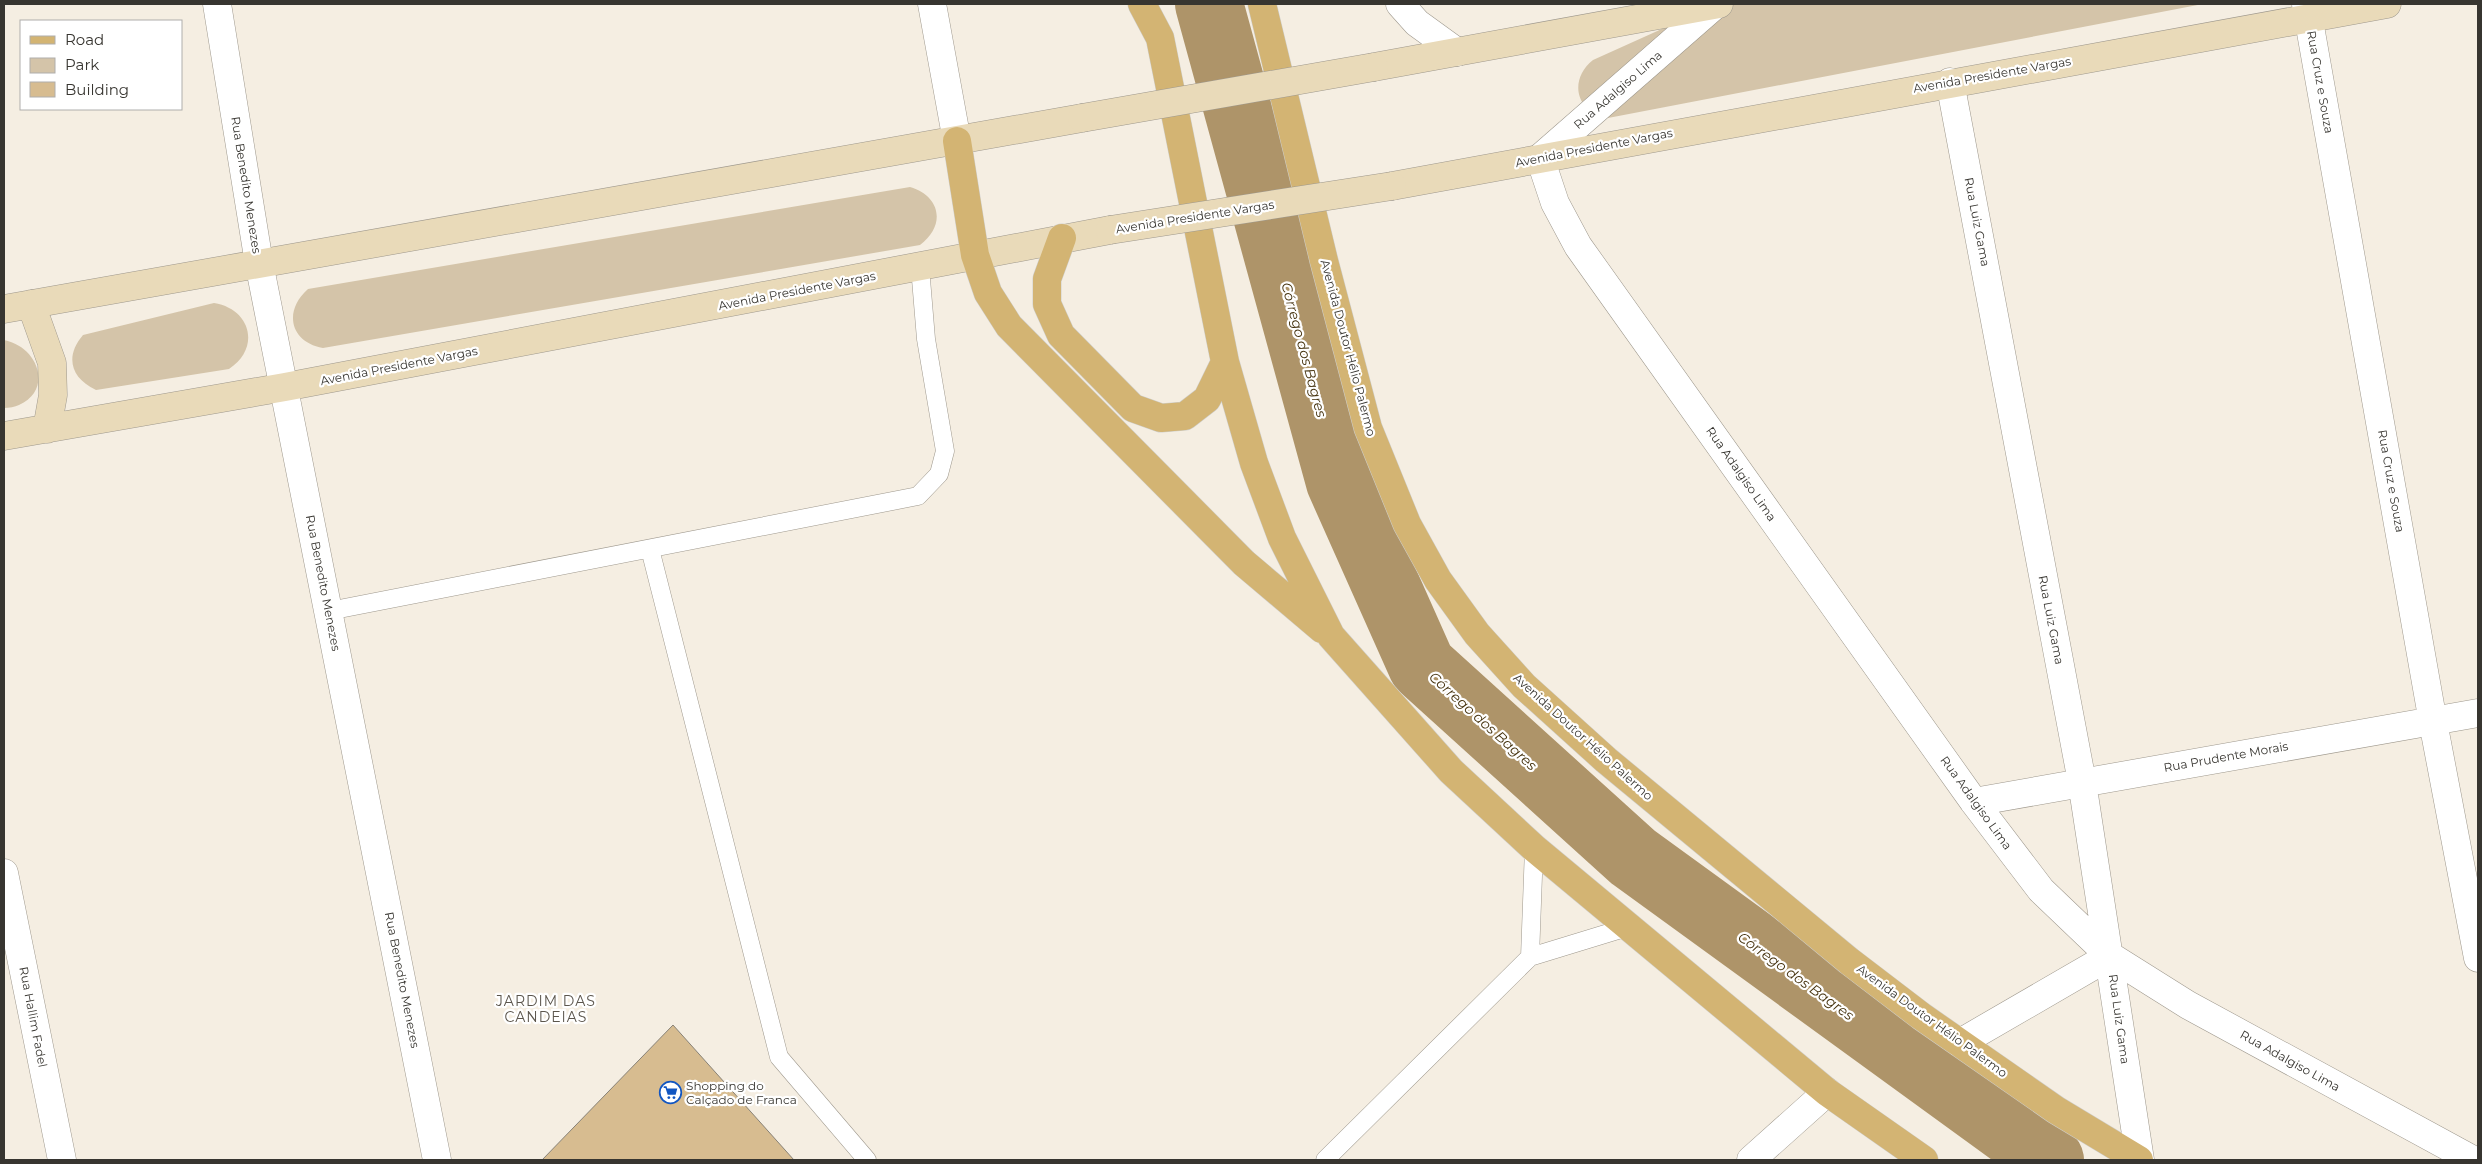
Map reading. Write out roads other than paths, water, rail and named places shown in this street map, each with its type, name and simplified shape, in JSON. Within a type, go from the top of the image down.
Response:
[{"type":"main road","points":[[1142,4],[1160,38],[1225,362],[1254,463],[1282,538],[1331,636]]},
{"type":"main road","name":"Avenida Doutor Hélio Palermo","points":[[1262,4],[1324,261],[1368,428],[1407,524],[1438,580],[1476,634],[1524,686],[1606,760],[1850,961],[1960,1043],[2056,1110],[2140,1160]]},
{"type":"main road","points":[[4,309],[1374,67],[1717,4]]},
{"type":"main road","name":"Avenida Presidente Vargas","points":[[4,436],[285,387],[920,267],[1062,238],[1392,186],[1950,82],[2307,11],[2387,4]]},
{"type":"main road","points":[[957,141],[974,255],[988,293],[1009,326],[1244,563],[1331,636],[1451,771],[1534,848],[1827,1092],[1924,1160]]},
{"type":"main road","points":[[1062,238],[1047,279],[1048,304],[1061,335],[1133,408],[1161,418],[1185,416],[1207,400],[1225,362]]},
{"type":"main road","points":[[31,304],[52,363],[53,395],[47,429]]},
{"type":"street","name":"Rua Benedito Menezes","points":[[217,4],[259,263],[437,1160]]},
{"type":"street","points":[[932,4],[957,141]]},
{"type":"street","points":[[1400,4],[1417,23],[1457,52]]},
{"type":"street","name":"Rua Adalgiso Lima","points":[[1717,4],[1540,158],[1555,203],[1578,246],[1974,802],[2041,890],[2110,956],[2188,1005],[2473,1160]]},
{"type":"street","name":"Rua Cruz e Souza","points":[[2307,11],[2433,722],[2478,958]]},
{"type":"street","name":"Rua Luiz Gama","points":[[1950,82],[2082,782],[2140,1160]]},
{"type":"street","name":"Rua Prudente Morais","points":[[1974,802],[2478,713]]},
{"type":"street","name":"Rua Hallim Fadel","points":[[4,873],[62,1160]]},
{"type":"street","points":[[1960,1043],[2110,956]]},
{"type":"street","points":[[1750,1160],[1827,1092]]},
{"type":"lane","points":[[329,611],[918,496],[938,474],[945,451],[926,339],[920,267]]},
{"type":"lane","points":[[650,548],[779,1057],[867,1160]]},
{"type":"lane","points":[[1530,957],[1534,848]]},
{"type":"lane","points":[[1325,1160],[1530,957],[1628,928]]},
{"type":"waterway","name":"Córrego dos Bagres","points":[[1209,4],[1340,482],[1422,666],[1633,857],[2050,1160]]},
{"type":"place","name":"Shopping do Calçado de Franca","points":[[670,1093]]},
{"type":"district","name":"JARDIM DAS CANDEIAS","points":[[546,1010]]}]
